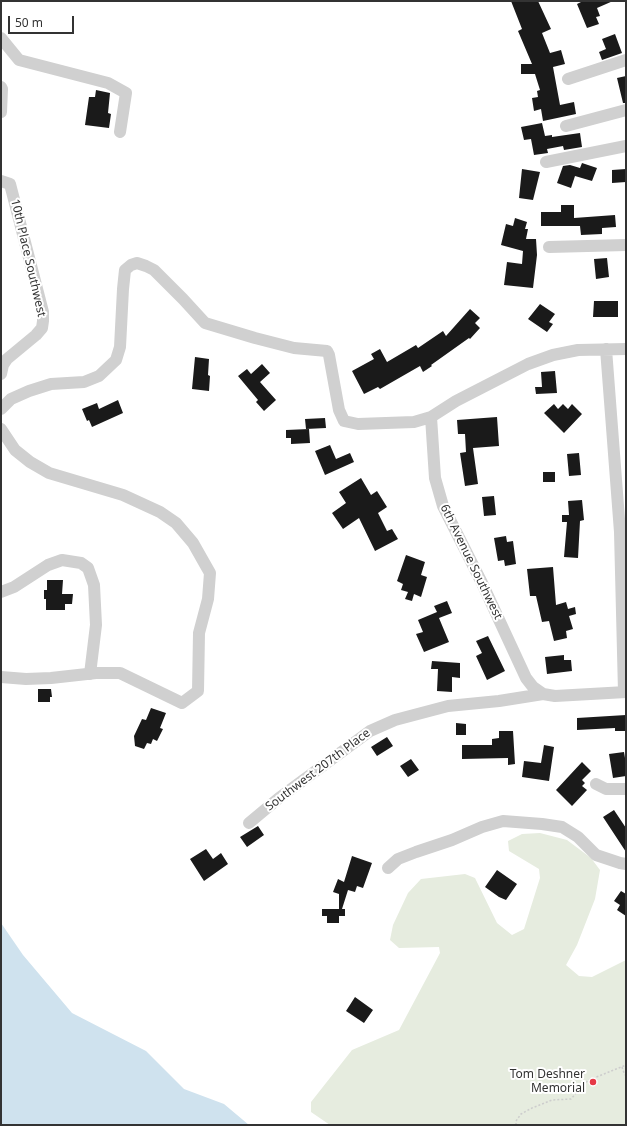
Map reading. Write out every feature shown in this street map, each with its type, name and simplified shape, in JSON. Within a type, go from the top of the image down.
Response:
[{"type":"street","points":[[1,38],[19,60],[108,83],[126,93],[120,132]]},
{"type":"street","points":[[568,79],[626,60]]},
{"type":"street","points":[[1,87],[1,112]]},
{"type":"street","points":[[566,126],[626,110]]},
{"type":"street","points":[[546,162],[626,146]]},
{"type":"street","name":"10th Place Southwest","points":[[1,181],[10,184],[43,312],[43,321],[42,328],[36,335],[7,359],[3,365],[1,374]]},
{"type":"street","points":[[549,247],[626,245]]},
{"type":"street","points":[[1,409],[11,399],[29,391],[51,384],[84,382],[99,376],[116,360],[120,347],[125,270],[131,265],[137,264],[154,270],[205,323],[294,348],[327,351],[330,355],[339,410],[344,421],[358,424],[414,422],[431,417],[528,364],[553,355],[578,350],[626,348]]},
{"type":"street","points":[[606,349],[620,532],[625,692]]},
{"type":"street","name":"6th Avenue Southwest","points":[[431,417],[435,478],[443,506],[482,582],[526,678],[533,687],[543,694]]},
{"type":"street","points":[[1,429],[15,450],[30,462],[49,473],[123,495],[160,512],[176,523],[193,543],[210,573],[208,599],[200,633],[198,691],[182,703],[120,673],[26,679],[1,677]]},
{"type":"street","points":[[1,592],[14,587],[48,565],[62,560],[81,564],[88,568],[94,584],[96,625],[90,674]]},
{"type":"street","name":"Southwest 207th Place","points":[[250,823],[279,798],[370,731],[395,720],[448,706],[499,701],[543,694],[555,696],[625,692]]},
{"type":"street","points":[[596,784],[606,789],[626,789]]},
{"type":"street","points":[[388,868],[398,859],[452,840],[482,827],[503,821],[562,827],[578,838],[596,855],[626,864]]},
{"type":"path","points":[[516,1125],[516,1121],[519,1117],[527,1111],[552,1100],[570,1099],[589,1080],[626,1065]]},
{"type":"path","points":[[622,1067],[626,1076]]},
{"type":"shaded area","points":[[540,833],[567,840],[591,858],[600,870],[595,899],[577,945],[566,965],[579,976],[592,977],[626,960],[626,1125],[330,1125],[311,1112],[311,1102],[352,1050],[399,1030],[440,953],[439,947],[399,948],[390,940],[393,925],[408,893],[421,879],[465,874],[475,878],[497,923],[512,935],[524,929],[540,878],[539,869],[509,851],[508,841],[522,834]]},
{"type":"water","points":[[1,923],[23,955],[72,1013],[146,1051],[184,1089],[224,1104],[249,1125],[1,1125]]},
{"type":"building","points":[[511,1],[538,1],[551,29],[542,33],[550,53],[561,50],[565,64],[553,67],[560,105],[574,102],[576,114],[543,121],[541,109],[534,111],[532,98],[538,97],[537,91],[540,90],[535,74],[521,74],[521,64],[532,64],[518,31],[522,29]]},
{"type":"building","points":[[583,1],[613,1],[597,8],[600,16],[596,17],[599,24],[587,28],[577,4]]},
{"type":"building","points":[[615,34],[622,53],[602,60],[599,52],[606,49],[602,39]]},
{"type":"building","points":[[626,76],[626,103],[623,103],[617,78]]},
{"type":"building","points":[[96,90],[110,93],[108,113],[111,114],[109,128],[85,125],[89,97],[95,97]]},
{"type":"building","points":[[542,123],[545,136],[552,135],[552,137],[580,133],[582,147],[564,150],[563,146],[547,149],[548,153],[534,155],[531,139],[524,140],[521,127]]},
{"type":"building","points":[[582,163],[597,168],[592,181],[575,176],[571,188],[557,183],[563,166],[570,165],[580,168]]},
{"type":"building","points":[[522,169],[540,172],[533,200],[519,198]]},
{"type":"building","points":[[626,169],[626,182],[612,183],[612,170]]},
{"type":"building","points":[[561,205],[574,205],[574,218],[615,215],[616,227],[602,228],[602,234],[581,235],[580,226],[541,226],[541,212],[561,212]]},
{"type":"building","points":[[515,218],[527,222],[525,229],[528,229],[526,239],[536,239],[537,255],[533,288],[504,285],[507,262],[522,264],[523,251],[501,245],[506,224],[513,226]]},
{"type":"building","points":[[607,258],[609,277],[596,279],[594,259]]},
{"type":"building","points":[[594,301],[618,301],[618,317],[593,317]]},
{"type":"building","points":[[540,304],[555,314],[549,322],[553,324],[547,332],[528,319]]},
{"type":"building","points":[[470,309],[480,318],[475,323],[480,328],[470,339],[469,338],[423,372],[420,366],[380,389],[378,387],[364,394],[352,371],[374,359],[371,354],[380,349],[387,362],[416,345],[418,348],[443,331],[446,336]]},
{"type":"building","points":[[195,357],[209,359],[209,391],[192,389]]},
{"type":"building","points":[[262,364],[270,373],[260,382],[276,400],[264,411],[256,402],[258,400],[238,376],[247,369],[251,374]]},
{"type":"building","points":[[555,371],[557,393],[536,394],[535,387],[542,387],[541,372]]},
{"type":"building","points":[[118,400],[123,413],[92,427],[89,420],[87,421],[82,409],[97,403],[99,409]]},
{"type":"building","points":[[554,404],[558,409],[563,404],[568,409],[572,404],[582,414],[564,433],[544,413]]},
{"type":"building","points":[[497,417],[499,446],[473,448],[478,484],[465,486],[460,453],[466,452],[465,434],[458,434],[457,420]]},
{"type":"building","points":[[325,418],[326,428],[306,429],[305,419]]},
{"type":"building","points":[[309,429],[310,443],[291,444],[291,438],[286,438],[286,430]]},
{"type":"building","points":[[330,445],[336,459],[350,453],[354,462],[325,475],[315,451]]},
{"type":"building","points":[[579,453],[581,475],[569,476],[567,454]]},
{"type":"building","points":[[543,472],[555,472],[555,482],[543,482]]},
{"type":"building","points":[[361,478],[371,495],[377,491],[387,507],[378,513],[387,531],[392,529],[398,539],[375,551],[359,518],[343,529],[332,513],[346,503],[339,492]]},
{"type":"building","points":[[494,496],[496,515],[484,516],[482,497]]},
{"type":"building","points":[[582,500],[584,520],[580,521],[578,558],[564,557],[567,522],[562,522],[562,515],[569,515],[568,501]]},
{"type":"building","points":[[506,536],[507,542],[513,541],[516,564],[505,566],[504,560],[498,561],[494,538]]},
{"type":"building","points":[[406,555],[425,562],[421,575],[427,577],[421,597],[414,594],[412,601],[405,599],[408,592],[401,590],[403,584],[397,581]]},
{"type":"building","points":[[553,567],[556,605],[566,602],[568,609],[575,607],[576,614],[569,616],[573,629],[566,631],[567,638],[554,641],[549,621],[542,622],[536,596],[530,596],[527,569]]},
{"type":"building","points":[[47,580],[63,580],[62,594],[73,594],[72,604],[65,604],[65,610],[46,610],[44,590],[47,590]]},
{"type":"building","points":[[447,601],[452,613],[439,618],[449,642],[424,652],[416,634],[423,632],[418,620],[437,612],[434,606]]},
{"type":"building","points":[[488,636],[505,671],[487,680],[476,656],[482,653],[476,641]]},
{"type":"building","points":[[564,655],[564,660],[571,660],[572,671],[547,674],[545,657]]},
{"type":"building","points":[[432,661],[460,663],[460,678],[452,677],[452,692],[437,691],[438,669],[431,669]]},
{"type":"building","points":[[38,689],[51,689],[52,697],[50,697],[50,702],[38,702]]},
{"type":"building","points":[[151,708],[166,713],[160,728],[163,729],[157,741],[153,739],[151,744],[147,743],[144,749],[135,746],[134,736],[142,719],[146,720]]},
{"type":"building","points":[[626,715],[626,731],[615,731],[615,728],[577,730],[577,718]]},
{"type":"building","points":[[456,723],[466,724],[466,735],[456,735]]},
{"type":"building","points":[[499,731],[513,731],[515,764],[508,765],[508,758],[462,759],[462,745],[492,745],[492,739],[499,738]]},
{"type":"building","points":[[387,737],[393,746],[377,756],[371,747]]},
{"type":"building","points":[[544,745],[554,747],[549,781],[522,777],[524,761],[541,763]]},
{"type":"building","points":[[624,752],[626,776],[613,778],[609,754]]},
{"type":"building","points":[[411,759],[419,770],[408,777],[400,766]]},
{"type":"building","points":[[582,762],[591,771],[582,780],[585,783],[582,786],[587,790],[572,806],[556,790]]},
{"type":"building","points":[[614,810],[626,828],[626,852],[603,817]]},
{"type":"building","points":[[258,826],[264,835],[247,847],[240,837]]},
{"type":"building","points":[[206,849],[213,859],[221,853],[228,864],[204,881],[190,859]]},
{"type":"building","points":[[352,856],[372,863],[363,888],[357,886],[355,892],[348,890],[342,909],[345,909],[345,916],[339,916],[339,923],[327,923],[327,916],[322,916],[322,909],[339,909],[339,894],[333,892],[338,879],[344,882]]},
{"type":"building","points":[[497,870],[517,884],[506,900],[485,887]]},
{"type":"building","points":[[621,891],[626,894],[626,916],[617,910],[620,905],[614,901]]},
{"type":"building","points":[[355,997],[373,1010],[364,1023],[346,1011]]},
{"type":"place","name":"Tom Deshner Memorial","points":[[593,1082]]}]
